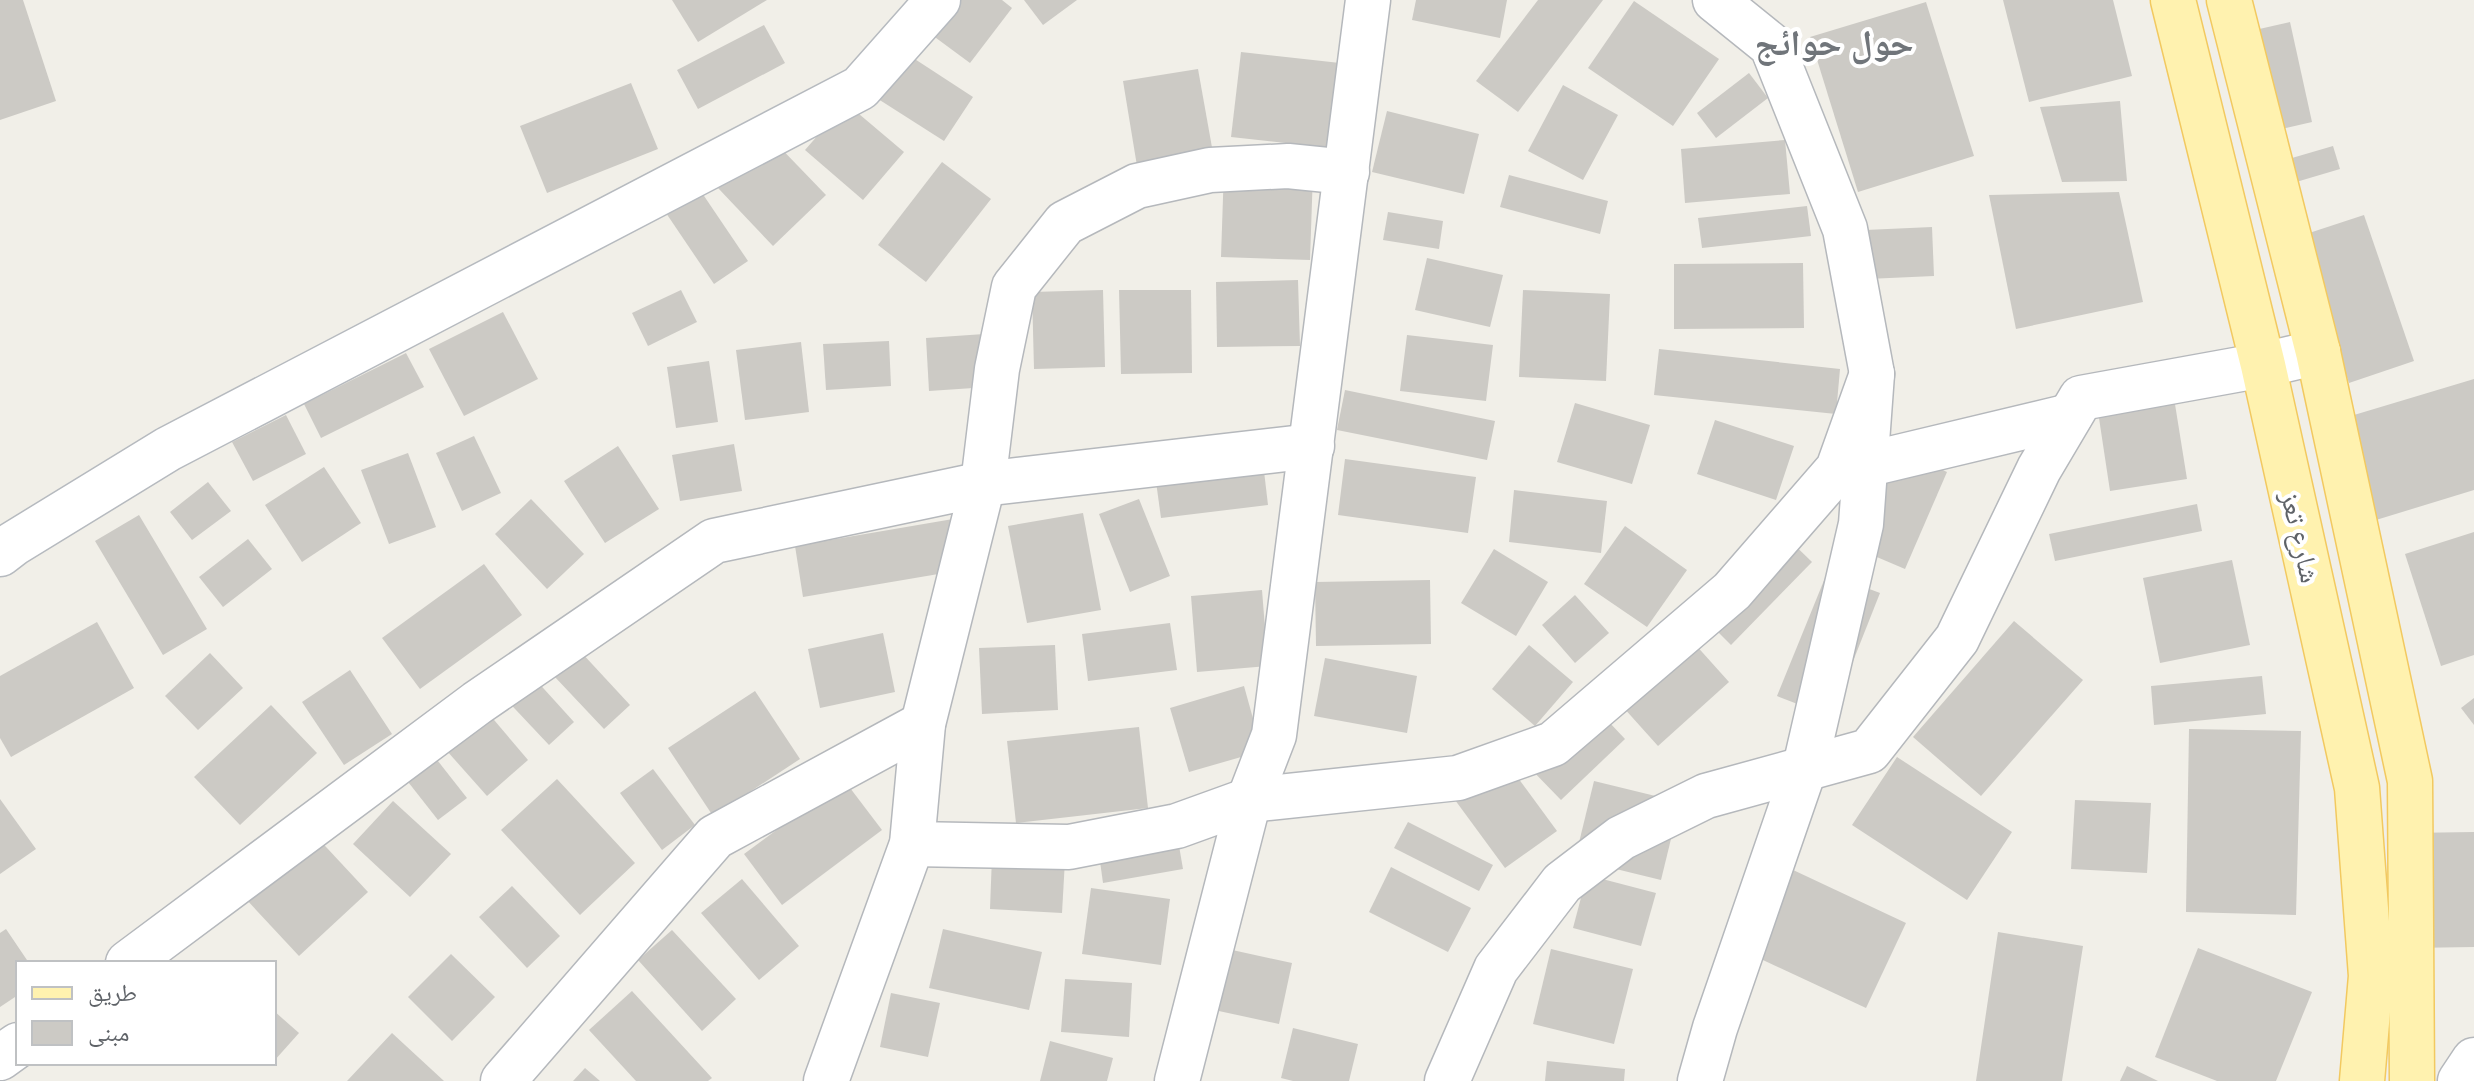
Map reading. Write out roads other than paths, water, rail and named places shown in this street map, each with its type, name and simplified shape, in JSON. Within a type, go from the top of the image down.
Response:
[{"type":"main road","name":"شارع تعز","points":[[2173,0],[2263,365],[2357,788],[2371,976],[2362,1081]]},
{"type":"main road","name":"شارع تعز","points":[[2229,0],[2318,352],[2410,781],[2412,1081]]},
{"type":"street","points":[[0,554],[168,449],[860,88],[938,0]]},
{"type":"street","points":[[1177,1081],[1249,800],[1274,735],[1368,0]]},
{"type":"street","points":[[1700,1081],[1715,1028],[1805,767],[1861,524],[1872,374],[1845,229],[1772,46],[1715,0]]},
{"type":"street","points":[[826,1081],[912,844],[923,724],[983,484],[997,369],[1014,287],[1065,223],[1137,186],[1210,170],[1288,166],[1347,172]]},
{"type":"street","points":[[1447,1081],[1496,969],[1562,883],[1621,838],[1706,796],[1869,751],[1957,639],[2039,469],[2081,398],[2318,352]]},
{"type":"street","points":[[912,844],[1069,847],[1177,826],[1249,800],[1458,778],[1553,744],[1732,591],[1838,469],[1872,374]]},
{"type":"street","points":[[1865,465],[2070,416]]},
{"type":"street","points":[[131,961],[477,703],[714,541],[983,484],[1312,446]]},
{"type":"street","points":[[503,1081],[715,837],[923,724]]},
{"type":"street","points":[[2460,1081],[2474,1060]]},
{"type":"district","name":"حول حوائج","points":[[1834,42]]}]
